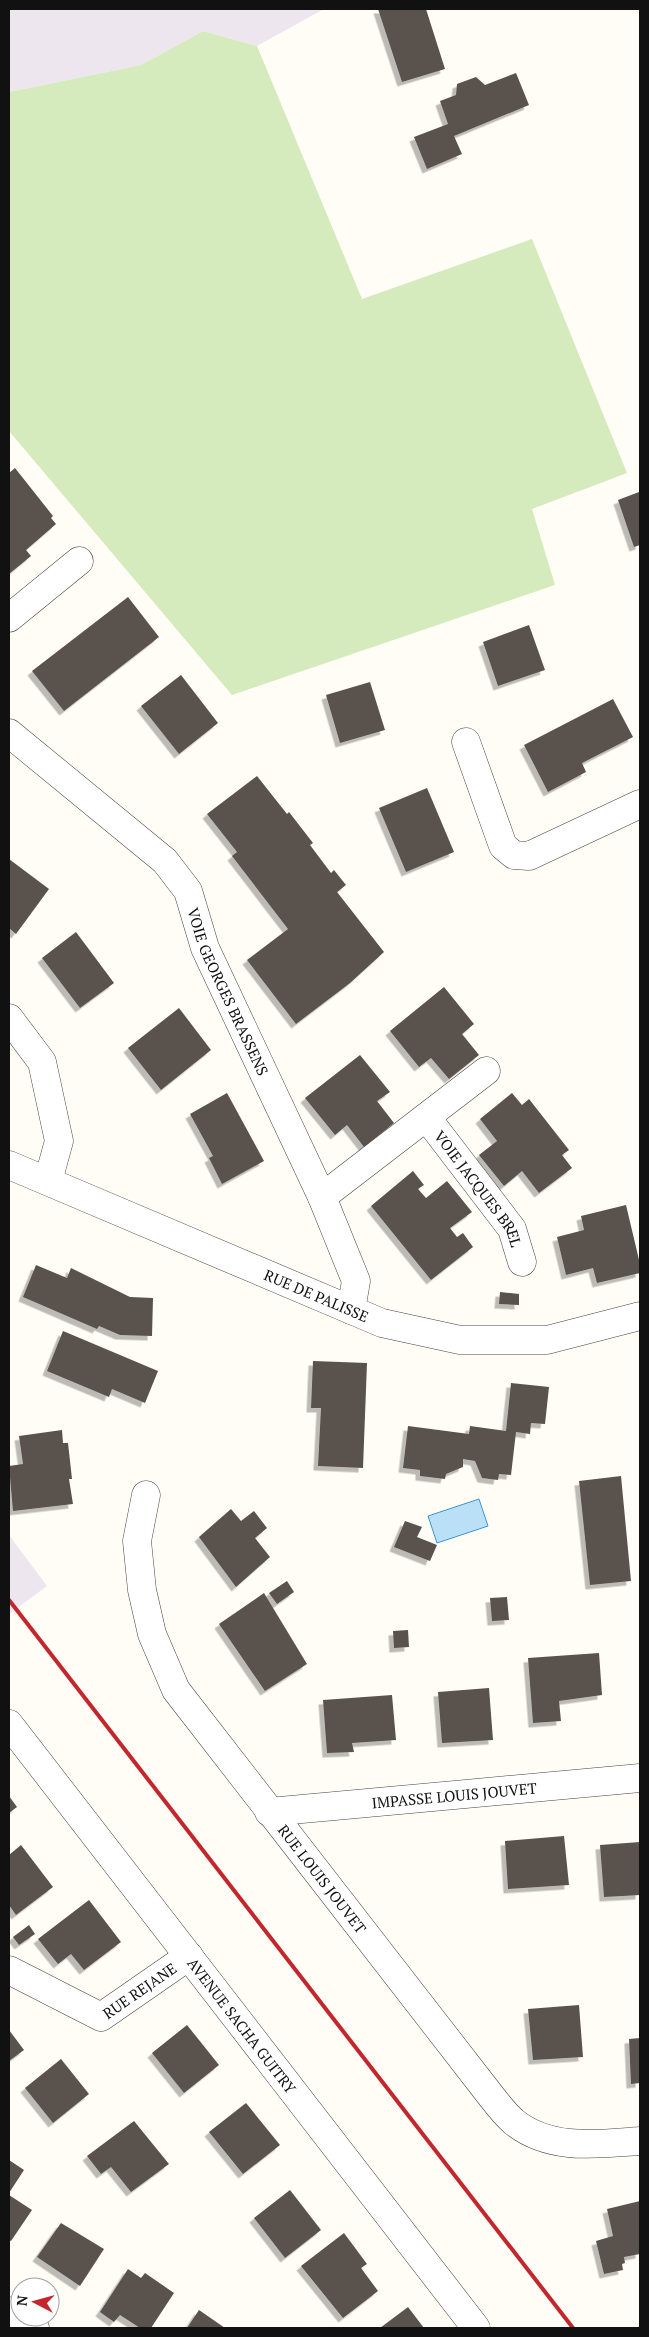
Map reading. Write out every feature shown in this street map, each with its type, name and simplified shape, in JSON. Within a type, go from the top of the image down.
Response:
[{"type":"street","points":[[9,618],[79,561]]},
{"type":"street","name":"VOIE GEORGES BRASSENS","points":[[9,733],[165,861],[188,892],[205,948],[322,1197],[356,1281],[351,1310]]},
{"type":"street","points":[[466,742],[503,846],[514,855],[528,856],[640,804]]},
{"type":"street","points":[[9,1018],[42,1062],[59,1141],[48,1181]]},
{"type":"street","name":"VOIE JACQUES BREL","points":[[322,1197],[486,1071]]},
{"type":"street","name":"VOIE JACQUES BREL","points":[[427,1118],[512,1229],[522,1262]]},
{"type":"street","name":"RUE DE PALISSE","points":[[9,1165],[382,1323],[460,1340],[547,1340],[640,1316]]},
{"type":"street","name":"RUE LOUIS JOUVET","points":[[146,1495],[137,1541],[142,1590],[152,1634],[176,1690],[269,1812],[491,2096],[514,2121],[534,2135],[561,2143],[594,2145],[640,2141]]},
{"type":"street","name":"AVENUE SACHA GUITRY","points":[[9,1724],[476,2328]]},
{"type":"street","name":"IMPASSE LOUIS JOUVET","points":[[269,1812],[640,1778]]},
{"type":"street","name":"RUE REJANE","points":[[9,1970],[101,2017],[189,1956]]},
{"type":"street","points":[[9,2311],[34,2328]]},
{"type":"shaded area","points":[[9,9],[324,9],[257,46],[203,31],[141,65],[9,92]]},
{"type":"shaded area","points":[[9,1535],[47,1586],[9,1614]]},
{"type":"green space","points":[[203,31],[257,46],[362,299],[532,239],[627,473],[532,509],[555,585],[232,695],[9,431],[9,92],[141,65]]},
{"type":"water","points":[[479,1499],[488,1526],[437,1543],[428,1516]]},
{"type":"building","points":[[378,9],[426,9],[445,69],[402,82]]},
{"type":"building","points":[[516,73],[529,105],[454,136],[462,154],[427,169],[414,137],[448,124],[440,101],[456,95],[457,84],[476,77],[485,85]]},
{"type":"building","points":[[15,468],[53,516],[51,518],[56,524],[26,550],[31,556],[9,574],[9,473]]},
{"type":"building","points":[[639,492],[640,545],[634,547],[618,500]]},
{"type":"building","points":[[128,597],[159,637],[64,711],[32,671]]},
{"type":"building","points":[[529,625],[545,670],[498,686],[483,642]]},
{"type":"building","points":[[181,675],[218,723],[179,754],[141,706]]},
{"type":"building","points":[[370,682],[385,730],[340,743],[326,695]]},
{"type":"building","points":[[613,699],[633,737],[582,763],[586,772],[548,792],[524,745]]},
{"type":"building","points":[[257,776],[313,843],[310,845],[331,873],[334,870],[346,885],[337,892],[384,952],[350,983],[296,1024],[247,960],[288,929],[232,856],[237,852],[207,814]]},
{"type":"building","points":[[427,788],[454,852],[406,872],[379,808]]},
{"type":"building","points":[[9,859],[49,889],[16,934],[9,928]]},
{"type":"building","points":[[76,932],[114,983],[80,1008],[42,958]]},
{"type":"building","points":[[444,987],[474,1024],[462,1034],[479,1055],[449,1079],[431,1058],[419,1067],[390,1031]]},
{"type":"building","points":[[179,1008],[211,1050],[161,1090],[128,1048]]},
{"type":"building","points":[[360,1055],[390,1092],[377,1101],[394,1123],[364,1147],[347,1125],[335,1135],[305,1098]]},
{"type":"building","points":[[227,1093],[264,1161],[222,1184],[209,1158],[213,1156],[190,1114]]},
{"type":"building","points":[[512,1093],[522,1105],[529,1099],[569,1150],[562,1155],[572,1168],[539,1193],[522,1171],[504,1186],[479,1155],[497,1141],[480,1119]]},
{"type":"building","points":[[413,1171],[424,1185],[418,1189],[426,1198],[447,1181],[472,1212],[450,1228],[457,1237],[463,1233],[473,1247],[431,1280],[371,1206]]},
{"type":"building","points":[[626,1205],[640,1264],[640,1273],[597,1283],[593,1268],[566,1275],[557,1237],[584,1230],[581,1216]]},
{"type":"building","points":[[36,1265],[67,1278],[71,1268],[130,1297],[153,1298],[152,1336],[120,1335],[99,1326],[97,1329],[23,1297]]},
{"type":"building","points":[[500,1292],[519,1294],[519,1305],[499,1304]]},
{"type":"building","points":[[63,1331],[158,1371],[145,1403],[112,1389],[109,1397],[47,1371]]},
{"type":"building","points":[[313,1361],[367,1363],[363,1468],[318,1466],[321,1408],[311,1408]]},
{"type":"building","points":[[511,1383],[549,1387],[545,1424],[531,1423],[530,1434],[516,1432],[511,1475],[499,1474],[498,1480],[482,1478],[475,1461],[463,1459],[463,1467],[446,1474],[445,1479],[420,1476],[420,1470],[403,1468],[408,1426],[469,1434],[470,1426],[506,1431]]},
{"type":"building","points":[[62,1430],[63,1443],[68,1443],[72,1479],[69,1479],[73,1504],[13,1511],[9,1466],[23,1464],[19,1436]]},
{"type":"building","points":[[621,1476],[631,1581],[590,1585],[579,1481]]},
{"type":"building","points":[[231,1509],[241,1521],[254,1511],[267,1528],[255,1538],[270,1557],[236,1587],[199,1537]]},
{"type":"building","points":[[405,1521],[422,1527],[417,1537],[437,1545],[430,1561],[394,1547]]},
{"type":"building","points":[[287,1581],[294,1592],[277,1604],[269,1593]]},
{"type":"building","points":[[264,1593],[307,1664],[265,1691],[219,1624]]},
{"type":"building","points":[[507,1597],[509,1620],[492,1621],[490,1598]]},
{"type":"building","points":[[408,1630],[409,1647],[394,1648],[393,1631]]},
{"type":"building","points":[[599,1653],[602,1695],[559,1701],[561,1721],[533,1723],[528,1658]]},
{"type":"building","points":[[489,1688],[493,1740],[442,1743],[438,1692]]},
{"type":"building","points":[[392,1695],[396,1740],[352,1743],[354,1752],[327,1753],[323,1700]]},
{"type":"building","points":[[9,1796],[17,1807],[9,1813]]},
{"type":"building","points":[[564,1836],[569,1885],[508,1889],[505,1841]]},
{"type":"building","points":[[640,1842],[640,1895],[604,1897],[600,1845]]},
{"type":"building","points":[[21,1845],[53,1887],[16,1915],[9,1905],[9,1855]]},
{"type":"building","points":[[89,1900],[121,1942],[84,1970],[71,1954],[58,1964],[38,1939]]},
{"type":"building","points":[[29,1925],[35,1934],[19,1945],[13,1937]]},
{"type":"building","points":[[579,2005],[583,2057],[533,2060],[528,2009]]},
{"type":"building","points":[[187,2025],[219,2065],[184,2093],[152,2053]]},
{"type":"building","points":[[9,2030],[24,2050],[9,2061]]},
{"type":"building","points":[[640,2038],[640,2083],[631,2084],[629,2039]]},
{"type":"building","points":[[61,2059],[89,2094],[53,2123],[25,2088]]},
{"type":"building","points":[[246,2103],[280,2145],[243,2174],[209,2132]]},
{"type":"building","points":[[134,2121],[169,2164],[131,2192],[111,2167],[101,2174],[87,2156]]},
{"type":"building","points":[[9,2160],[24,2170],[9,2193]]},
{"type":"building","points":[[290,2190],[321,2230],[285,2258],[254,2218]]},
{"type":"building","points":[[9,2195],[32,2210],[11,2241],[9,2240]]},
{"type":"building","points":[[640,2201],[640,2254],[624,2257],[623,2270],[604,2274],[596,2241],[613,2236],[607,2209]]},
{"type":"building","points":[[61,2223],[104,2249],[80,2286],[37,2257]]},
{"type":"building","points":[[344,2233],[367,2264],[361,2268],[378,2291],[343,2318],[301,2266]]},
{"type":"building","points":[[128,2269],[141,2278],[145,2273],[174,2293],[151,2328],[140,2328],[120,2315],[114,2322],[100,2312]]},
{"type":"building","points":[[408,2307],[424,2328],[380,2328]]},
{"type":"building","points":[[199,2310],[225,2328],[187,2328]]},
{"type":"railway","points":[[9,1600],[573,2328]]}]
